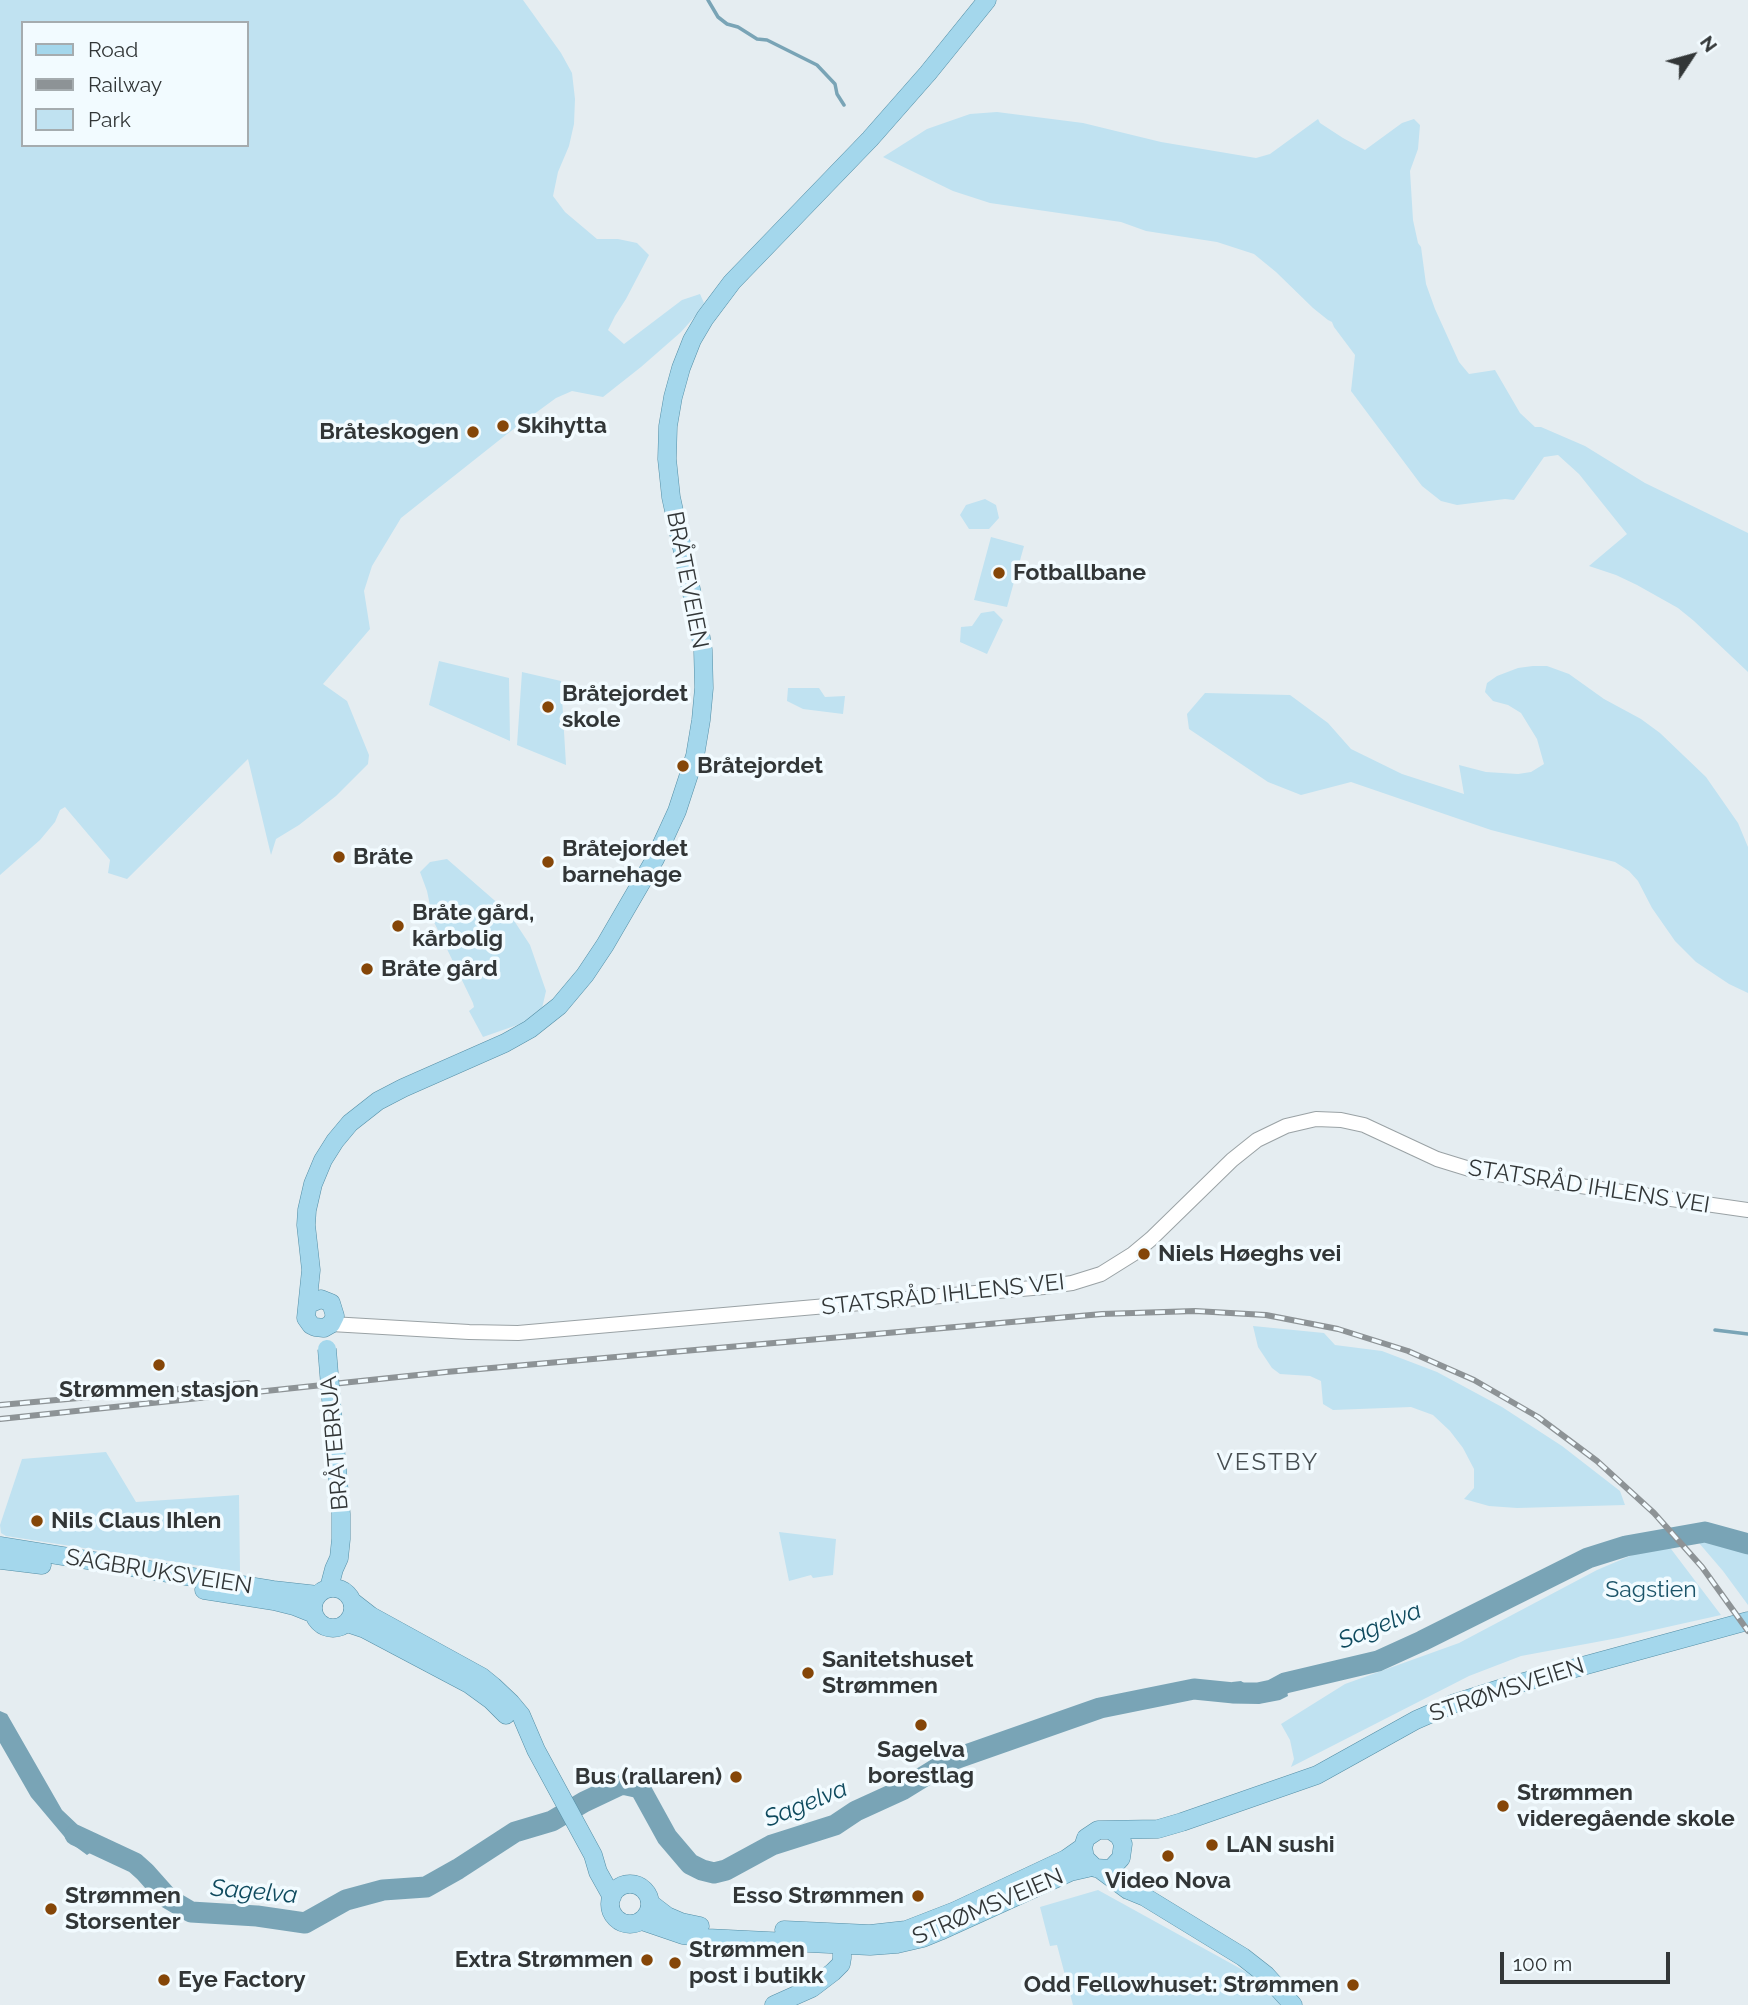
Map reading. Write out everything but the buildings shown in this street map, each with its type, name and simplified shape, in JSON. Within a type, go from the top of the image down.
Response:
[{"type":"main road","name":"BRÅTEVEIEN","points":[[324,1312],[311,1270],[306,1225],[310,1196],[323,1160],[342,1131],[368,1108],[390,1094],[500,1045],[559,1006],[596,960],[616,927],[677,811],[695,756],[704,688],[696,609],[671,497],[667,459],[670,412],[681,368],[692,340],[722,294],[890,117],[987,0]]},
{"type":"main road","name":"BRÅTEBRUA","points":[[324,1312],[341,1514],[340,1558],[334,1569],[336,1594]]},
{"type":"main road","name":"SAGBRUKSVEIEN","points":[[0,1546],[273,1590],[336,1594],[493,1686],[521,1716],[536,1750],[589,1849]]},
{"type":"main road","name":"SAGBRUKSVEIEN","points":[[0,1560],[274,1601],[314,1614]]},
{"type":"main road","points":[[336,1594],[352,1615],[347,1623],[338,1628],[327,1628],[314,1614],[313,1604],[336,1594]]},
{"type":"main road","name":"STRØMSVEIEN","points":[[1112,1831],[1158,1829],[1309,1779],[1416,1720],[1455,1703],[1748,1621]]},
{"type":"main road","name":"SAGBRUKSVEIEN","points":[[347,1623],[365,1629],[480,1691],[503,1712],[536,1750]]},
{"type":"main road","points":[[1145,1897],[1135,1884],[1122,1856],[1121,1840],[1112,1831],[1102,1829],[1086,1838],[1084,1858],[1096,1868],[1128,1890],[1145,1897],[1243,1956],[1271,1980],[1293,2005]]},
{"type":"main road","name":"STRØMSVEIEN","points":[[1122,1856],[1158,1829]]},
{"type":"main road","name":"STRØMSVEIEN","points":[[836,1941],[918,1926],[1055,1864],[1083,1847]]},
{"type":"main road","points":[[589,1849],[627,1885]]},
{"type":"main road","points":[[589,1849],[612,1897]]},
{"type":"main road","points":[[1096,1868],[1115,1866],[1122,1856]]},
{"type":"main road","name":"STRØMSVEIEN","points":[[836,1941],[884,1945],[923,1938],[1070,1872],[1096,1868]]},
{"type":"main road","points":[[627,1885],[642,1889],[648,1895],[650,1903],[649,1913],[642,1921],[631,1924],[618,1920],[611,1911],[612,1897],[616,1890],[627,1885]]},
{"type":"main road","points":[[650,1903],[667,1916],[693,1925],[836,1941]]},
{"type":"main road","points":[[642,1921],[695,1937],[836,1941]]},
{"type":"main road","points":[[775,2005],[824,1980],[836,1941]]},
{"type":"street","name":"STATSRÅD IHLENS VEI","points":[[324,1312],[364,1325],[517,1333],[1072,1283],[1101,1274],[1133,1254],[1232,1160],[1257,1140],[1286,1126],[1316,1119],[1341,1119],[1364,1125],[1437,1160],[1476,1171],[1748,1210]]},
{"type":"green space","points":[[0,0],[523,0],[572,73],[574,124],[553,196],[565,212],[597,239],[637,243],[649,255],[608,330],[624,344],[682,300],[700,294],[704,303],[681,332],[603,397],[572,391],[556,398],[401,518],[372,566],[364,591],[370,629],[323,684],[347,701],[369,755],[368,764],[336,796],[276,839],[271,855],[248,759],[127,879],[108,873],[110,860],[65,807],[60,810],[55,822],[40,840],[0,875]]},
{"type":"green space","points":[[997,112],[1083,123],[1161,142],[1256,158],[1270,154],[1318,119],[1320,123],[1365,150],[1402,123],[1414,119],[1420,125],[1418,149],[1410,171],[1413,220],[1421,247],[1426,284],[1459,362],[1469,374],[1495,370],[1520,413],[1535,427],[1541,427],[1585,446],[1645,483],[1748,533],[1748,672],[1678,608],[1616,575],[1589,566],[1627,534],[1579,474],[1558,455],[1544,457],[1514,500],[1457,505],[1441,501],[1422,486],[1351,391],[1355,355],[1332,322],[1254,254],[1217,242],[1146,231],[1121,222],[990,203],[953,191],[883,157],[927,129],[970,114]]},
{"type":"green space","points":[[985,499],[996,505],[999,518],[989,529],[969,529],[960,515],[966,505]]},
{"type":"green space","name":"Fotballbane","points":[[991,537],[1024,546],[1007,607],[974,600]]},
{"type":"green space","points":[[994,611],[1003,620],[987,654],[960,642],[961,627],[972,626],[981,613]]},
{"type":"green space","points":[[439,661],[509,678],[510,741],[429,705]]},
{"type":"green space","points":[[1533,666],[1547,666],[1569,674],[1660,733],[1706,777],[1738,823],[1748,847],[1748,993],[1696,962],[1675,941],[1652,908],[1638,881],[1615,862],[1491,830],[1351,782],[1301,795],[1268,782],[1189,729],[1187,714],[1205,693],[1290,695],[1328,723],[1351,749],[1402,774],[1464,794],[1459,765],[1486,772],[1518,774],[1531,772],[1544,764],[1537,739],[1521,713],[1508,705],[1493,701],[1485,692],[1487,683],[1497,676]]},
{"type":"green space","points":[[522,672],[561,681],[566,765],[517,745]]},
{"type":"green space","points":[[788,688],[819,688],[825,697],[845,696],[843,714],[803,709],[787,701]]},
{"type":"green space","points":[[447,859],[509,913],[530,945],[546,991],[540,1017],[483,1037],[469,1011],[474,1007],[473,1003],[433,920],[420,872],[430,862]]},
{"type":"green space","points":[[1253,1326],[1324,1333],[1335,1345],[1382,1351],[1437,1372],[1502,1407],[1562,1446],[1620,1491],[1625,1505],[1517,1508],[1489,1506],[1464,1499],[1474,1488],[1474,1469],[1463,1448],[1433,1415],[1411,1407],[1333,1410],[1323,1404],[1321,1381],[1310,1376],[1280,1374],[1272,1368],[1258,1347]]},
{"type":"green space","points":[[106,1452],[136,1502],[239,1495],[240,1572],[6,1536],[1,1533],[0,1525],[22,1459]]},
{"type":"green space","points":[[779,1532],[836,1539],[833,1575],[813,1578],[811,1575],[789,1581]]},
{"type":"green space","points":[[1693,1536],[1748,1553],[1748,1605],[1723,1571]]},
{"type":"green space","name":"Sagstien","points":[[1665,1541],[1721,1615],[1521,1656],[1469,1676],[1291,1767],[1294,1759],[1290,1740],[1281,1724],[1345,1684],[1459,1643],[1597,1570]]},
{"type":"green space","points":[[1098,1890],[1261,1980],[1280,2005],[1073,2005],[1057,1945],[1050,1946],[1040,1907]]},
{"type":"shaded area","points":[[1282,1673],[1288,1696],[1259,1704],[1230,1703],[1234,1693],[1232,1682],[1241,1681],[1250,1687],[1259,1688]]},
{"type":"shaded area","points":[[0,1711],[7,1714],[62,1810],[100,1846],[87,1855],[68,1841],[31,1797],[0,1743]]},
{"type":"waterway","points":[[708,0],[718,17],[727,24],[817,65],[835,84],[837,94],[844,105]]},
{"type":"waterway","points":[[1715,1330],[1748,1334]]},
{"type":"waterway","name":"Sagelva","points":[[75,1835],[135,1863],[169,1899],[191,1912],[257,1916],[305,1923],[346,1900],[383,1890],[426,1887],[515,1832],[552,1821],[622,1784],[640,1788],[667,1837],[690,1864],[714,1873],[726,1870],[772,1845],[835,1825],[856,1811],[902,1790],[949,1761],[1100,1708],[1194,1689],[1258,1693],[1285,1683],[1378,1661],[1588,1558],[1626,1546],[1705,1532],[1748,1544]]},
{"type":"railway","points":[[0,1419],[446,1372],[1102,1314],[1195,1311],[1266,1315],[1338,1329],[1408,1351],[1474,1380],[1538,1417],[1597,1461],[1654,1513],[1702,1567],[1748,1631]]},
{"type":"railway","points":[[0,1405],[248,1383]]},
{"type":"place","name":"Skihytta","points":[[503,426]]},
{"type":"place","name":"Bråteskogen","points":[[473,432]]},
{"type":"place","name":"Fotballbane","points":[[999,573]]},
{"type":"place","name":"Bråtejordet skole","points":[[548,707]]},
{"type":"place","name":"Bråtejordet","points":[[683,766]]},
{"type":"place","name":"Bråte","points":[[339,857]]},
{"type":"place","name":"Bråtejordet barnehage","points":[[548,862]]},
{"type":"place","name":"Bråte gård, kårbolig","points":[[398,926]]},
{"type":"place","name":"Bråte gård","points":[[367,969]]},
{"type":"place","name":"Niels Høeghs vei","points":[[1144,1254]]},
{"type":"place","name":"Strømmen stasjon","points":[[159,1365]]},
{"type":"place","name":"Nils Claus Ihlen","points":[[37,1521]]},
{"type":"place","name":"Sanitetshuset Strømmen","points":[[808,1673]]},
{"type":"place","name":"Sagelva borestlag","points":[[921,1725]]},
{"type":"place","name":"Bus (rallaren)","points":[[736,1777]]},
{"type":"place","name":"Strømmen videregående skole","points":[[1503,1806]]},
{"type":"place","name":"LAN sushi","points":[[1212,1845]]},
{"type":"place","name":"Video Nova","points":[[1168,1856]]},
{"type":"place","name":"Esso Strømmen","points":[[918,1896]]},
{"type":"place","name":"Strømmen Storsenter","points":[[51,1909]]},
{"type":"place","name":"Extra Strømmen","points":[[647,1960]]},
{"type":"place","name":"Strømmen post i butikk","points":[[675,1963]]},
{"type":"place","name":"Eye Factory","points":[[164,1980]]},
{"type":"place","name":"Odd Fellowhuset: Strømmen","points":[[1353,1985]]},
{"type":"district","name":"VESTBY","points":[[1268,1463]]}]
